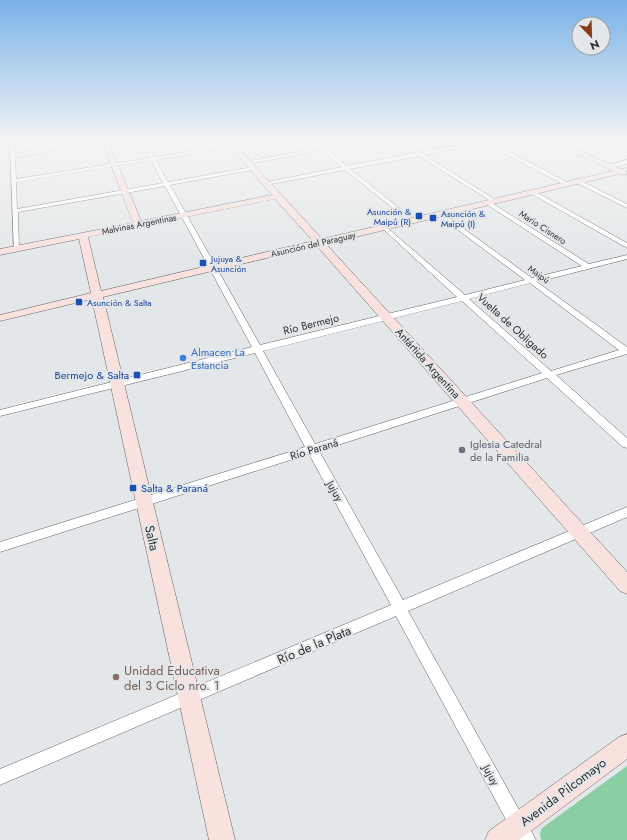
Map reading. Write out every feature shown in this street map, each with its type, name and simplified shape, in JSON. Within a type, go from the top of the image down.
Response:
[{"type":"main road","points":[[121,180],[138,224]]},
{"type":"main road","name":"Antártida Argentina","points":[[263,180],[627,584]]},
{"type":"main road","name":"Asunción del Paraguay","points":[[0,318],[585,180]]},
{"type":"main road","name":"Malvinas Argentinas","points":[[0,252],[278,196]]},
{"type":"main road","name":"Salta","points":[[82,235],[222,840]]},
{"type":"main road","name":"Avenida Pilcomayo","points":[[498,840],[523,832],[627,745]]},
{"type":"street","points":[[16,249],[13,181],[18,180]]},
{"type":"street","name":"Jujuy","points":[[164,180],[523,832]]},
{"type":"street","points":[[14,211],[188,180]]},
{"type":"street","points":[[266,184],[285,180]]},
{"type":"street","points":[[362,180],[412,220]]},
{"type":"street","name":"Mario Cisnero","points":[[459,180],[588,267]]},
{"type":"street","points":[[560,180],[567,184]]},
{"type":"street","points":[[577,182],[627,206]]},
{"type":"street","points":[[532,192],[627,246]]},
{"type":"street","name":"Maipú","points":[[440,214],[627,350]]},
{"type":"street","name":"Vuelta de Obligado","points":[[384,227],[627,444]]},
{"type":"street","name":"Río Bermejo","points":[[0,413],[627,257]]},
{"type":"street","name":"Río Paraná","points":[[0,547],[627,350]]},
{"type":"street","name":"Río de la Plata","points":[[0,777],[627,512]]},
{"type":"green space","points":[[627,766],[627,840],[541,840],[540,833],[542,828]]},
{"type":"place","name":"Asunción & Maipú (R)","points":[[419,216]]},
{"type":"place","name":"Asunción & Maipú (I)","points":[[433,218]]},
{"type":"place","name":"Jujuya & Asunción","points":[[203,263]]},
{"type":"place","name":"Asunción & Salta","points":[[79,302]]},
{"type":"place","name":"Almacen La Estancia","points":[[183,358]]},
{"type":"place","name":"Bermejo & Salta","points":[[137,375]]},
{"type":"place","name":"Iglesia Catedral de la Familia","points":[[462,450]]},
{"type":"place","name":"Salta & Paraná","points":[[133,488]]},
{"type":"place","name":"Unidad Educativa del 3 Ciclo nro. 1","points":[[116,677]]}]
